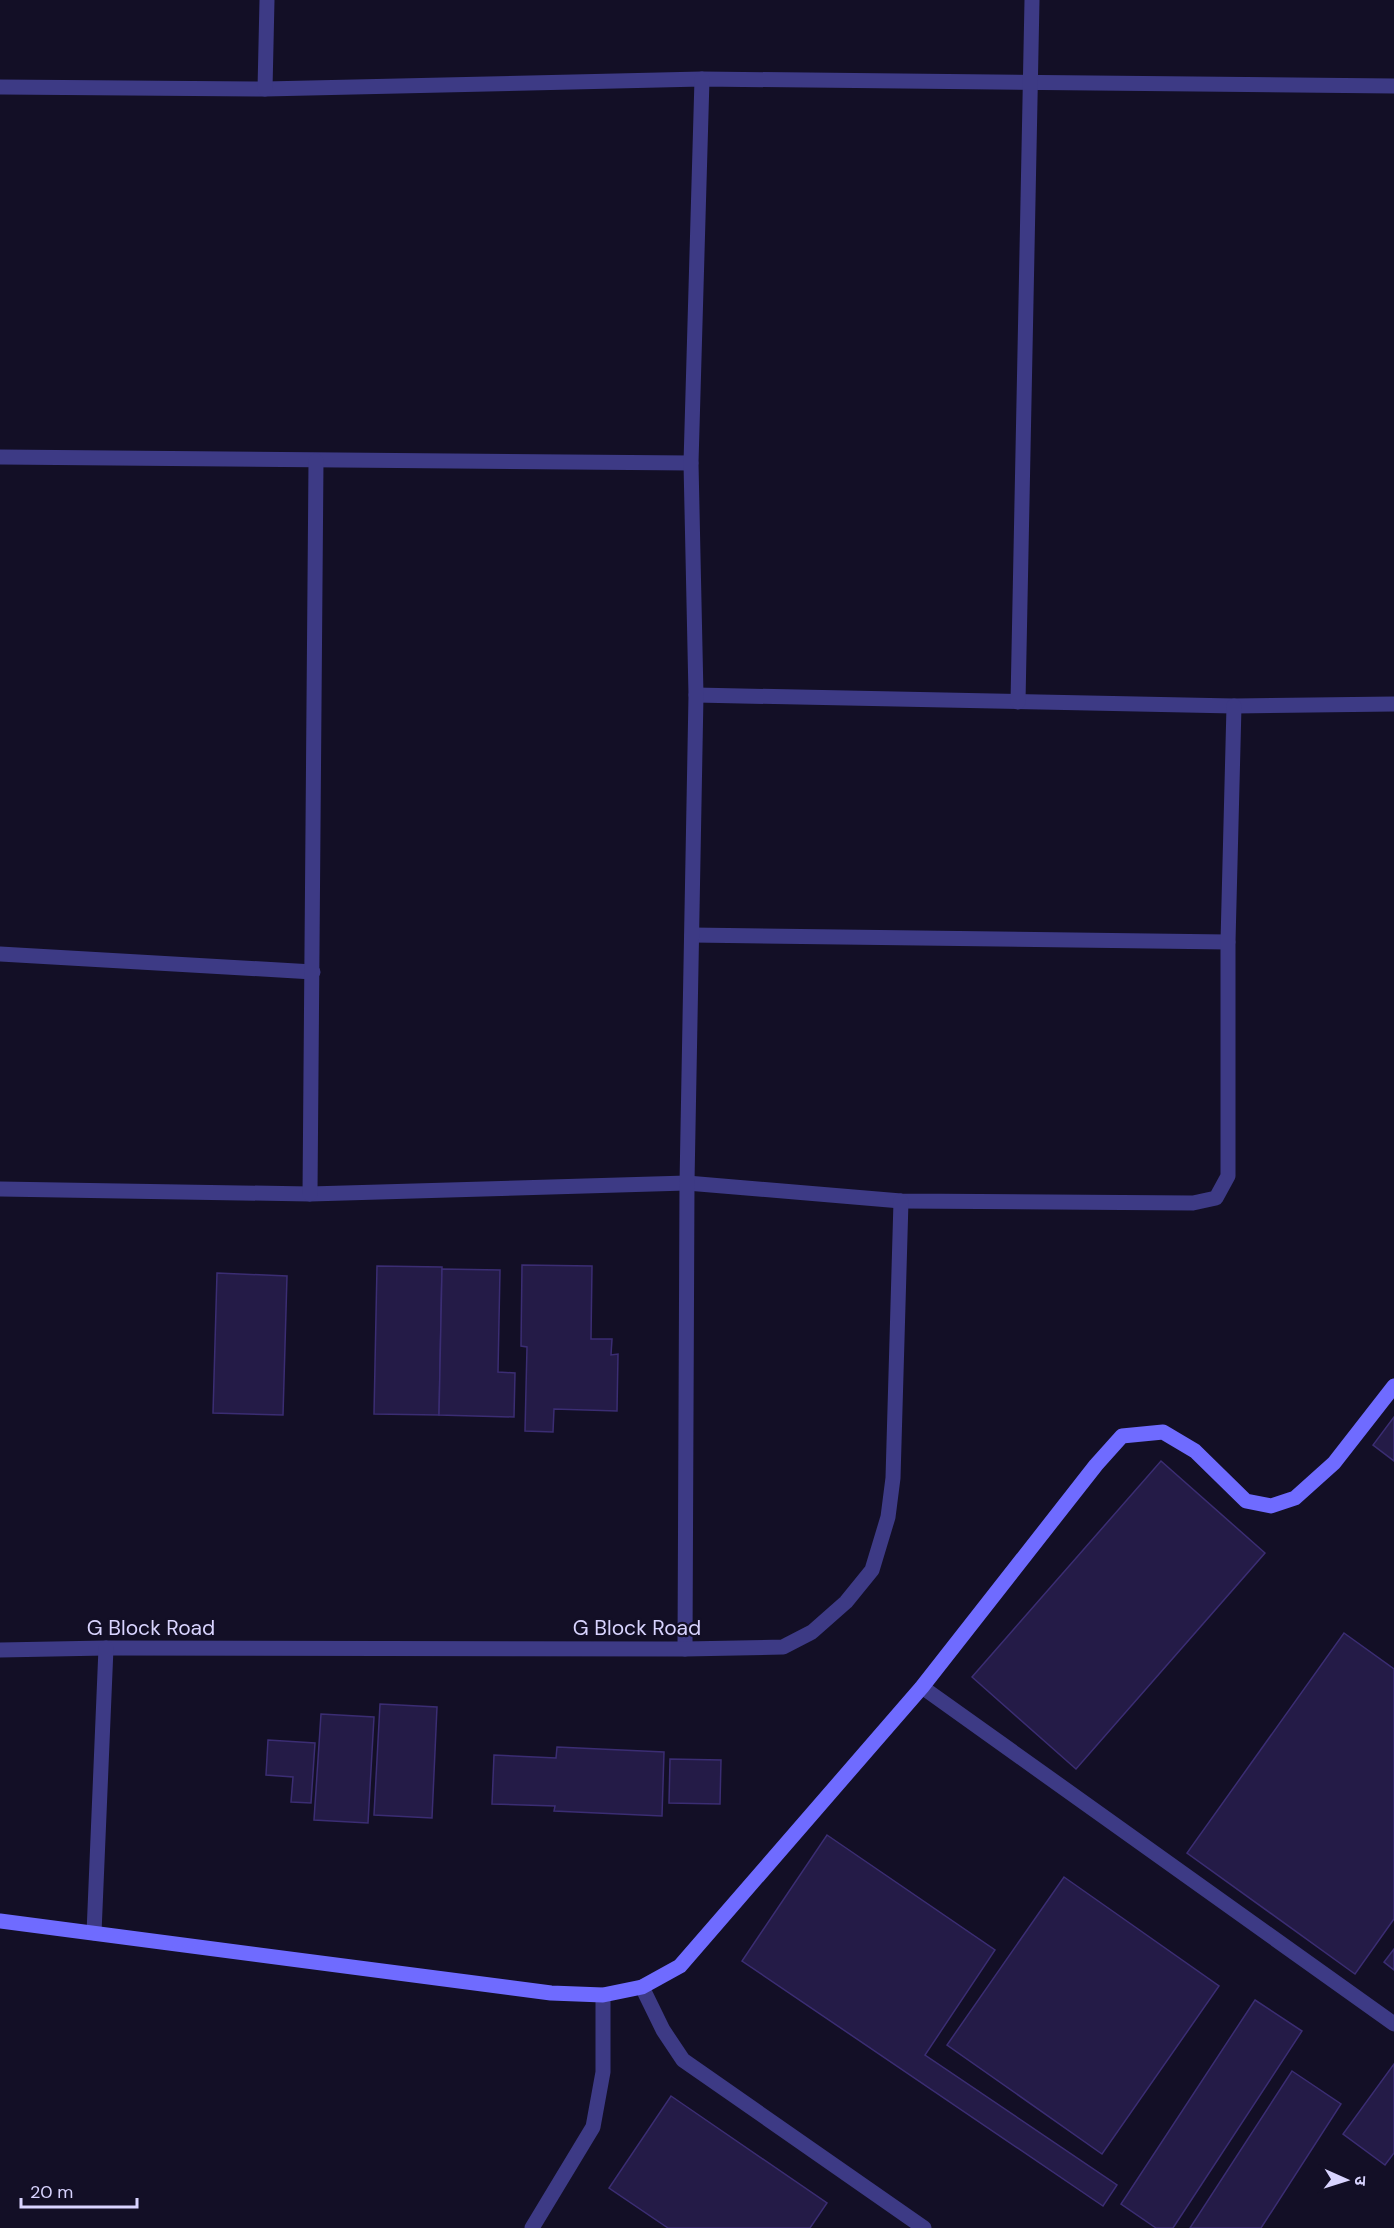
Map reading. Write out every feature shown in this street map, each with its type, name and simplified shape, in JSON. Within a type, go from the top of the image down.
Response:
[{"type":"street","points":[[265,89],[267,0]]},
{"type":"street","points":[[1018,702],[1032,0]]},
{"type":"street","points":[[685,1649],[687,1183],[696,695],[691,463],[702,79]]},
{"type":"street","points":[[0,87],[265,89],[702,79],[1394,86]]},
{"type":"street","points":[[0,457],[691,463]]},
{"type":"street","points":[[310,1194],[316,461]]},
{"type":"street","points":[[696,695],[1234,706],[1394,704]]},
{"type":"street","points":[[0,1189],[310,1194],[687,1183],[901,1201],[1194,1203],[1216,1198],[1228,1176],[1228,942],[1234,706]]},
{"type":"street","points":[[692,935],[1228,942]]},
{"type":"street","points":[[0,954],[313,972]]},
{"type":"street","name":"G Block Road","points":[[0,1650],[783,1647],[812,1632],[846,1602],[872,1570],[888,1517],[893,1478],[901,1201]]},
{"type":"street","points":[[0,1921],[551,1993],[603,1995],[642,1987],[680,1966],[922,1687],[1096,1465],[1122,1436],[1163,1432],[1195,1451],[1246,1501],[1271,1506],[1295,1498],[1334,1463],[1394,1386]]},
{"type":"street","points":[[94,1933],[106,1648]]},
{"type":"street","points":[[922,1687],[1394,2024]]},
{"type":"street","points":[[642,1987],[663,2030],[683,2060],[924,2228]]},
{"type":"street","points":[[532,2228],[592,2127],[603,2072],[603,1995]]},
{"type":"building","points":[[522,1265],[592,1266],[591,1339],[612,1339],[611,1355],[618,1354],[617,1411],[554,1409],[553,1432],[525,1431],[527,1347],[521,1346]]},
{"type":"building","points":[[377,1266],[442,1267],[439,1415],[374,1414]]},
{"type":"building","points":[[442,1269],[500,1270],[498,1372],[515,1373],[514,1417],[439,1415]]},
{"type":"building","points":[[217,1273],[287,1276],[283,1415],[213,1413]]},
{"type":"building","points":[[1394,1417],[1394,1461],[1373,1445]]},
{"type":"building","points":[[1161,1461],[1265,1553],[1076,1769],[972,1677]]},
{"type":"building","points":[[1344,1633],[1394,1669],[1394,1919],[1355,1974],[1187,1853]]},
{"type":"building","points":[[380,1704],[437,1707],[432,1818],[374,1815]]},
{"type":"building","points":[[321,1714],[374,1717],[368,1823],[314,1820]]},
{"type":"building","points":[[268,1740],[315,1743],[311,1803],[291,1802],[293,1777],[266,1775]]},
{"type":"building","points":[[557,1747],[664,1752],[662,1816],[554,1811],[555,1806],[492,1804],[494,1755],[556,1758]]},
{"type":"building","points":[[670,1759],[721,1760],[720,1804],[669,1803]]},
{"type":"building","points":[[827,1835],[995,1950],[925,2055],[1117,2185],[1103,2206],[742,1961]]},
{"type":"building","points":[[1064,1877],[1219,1986],[1102,2154],[947,2045]]},
{"type":"building","points":[[1394,1949],[1394,1970],[1384,1962]]},
{"type":"building","points":[[1255,2000],[1302,2031],[1173,2228],[1156,2228],[1121,2204]]},
{"type":"building","points":[[1394,2064],[1394,2153],[1385,2165],[1343,2134]]},
{"type":"building","points":[[1292,2071],[1341,2104],[1261,2228],[1190,2228]]},
{"type":"building","points":[[671,2096],[827,2203],[810,2228],[668,2228],[609,2188]]}]
